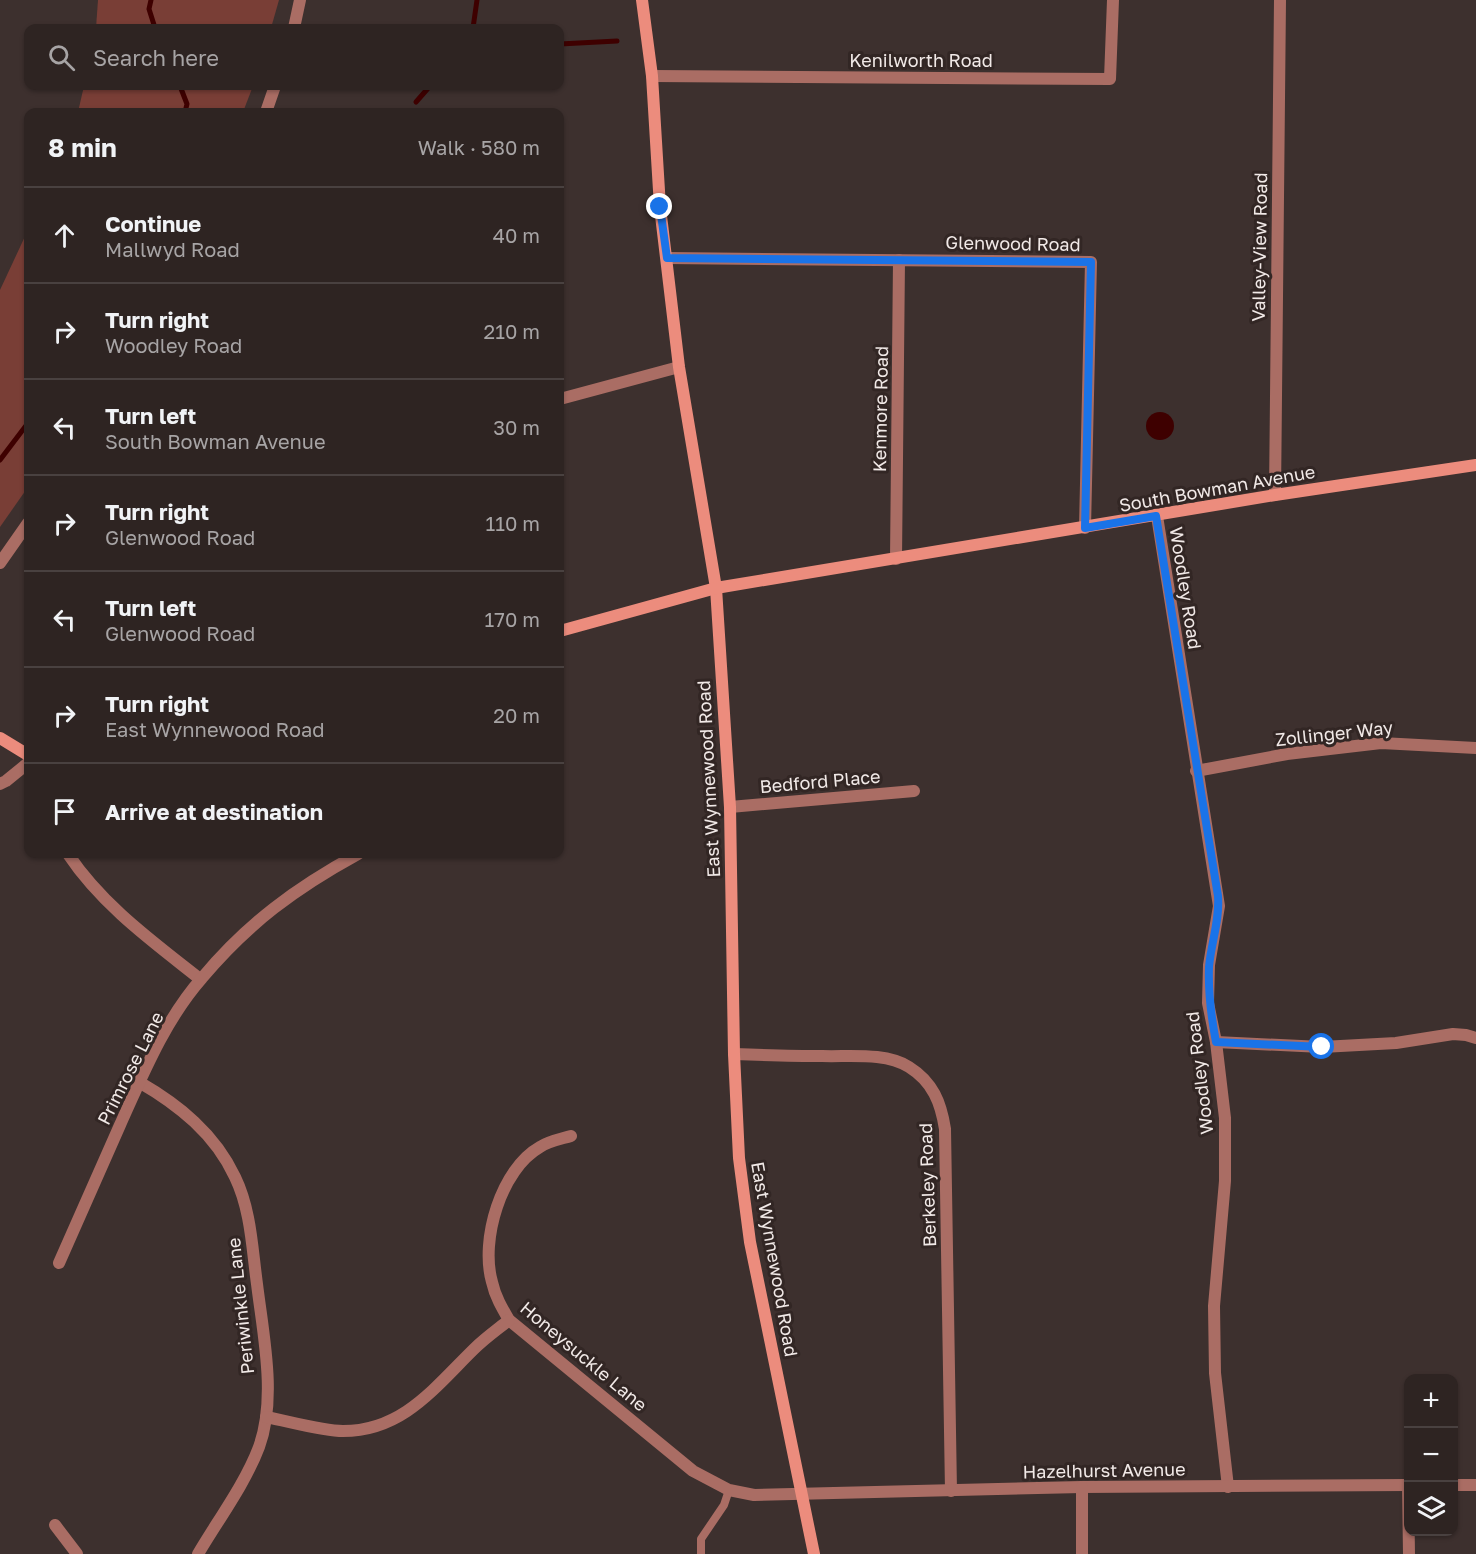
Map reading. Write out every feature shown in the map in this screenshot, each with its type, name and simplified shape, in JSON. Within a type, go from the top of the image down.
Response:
[{"type":"street","points":[[295,24],[300,0]]},
{"type":"street","name":"East Wynnewood Road","points":[[642,0],[652,76],[660,207],[679,367],[716,588],[730,807],[734,1054],[739,1158],[750,1242],[814,1554]]},
{"type":"street","name":"Kenilworth Road","points":[[652,76],[1110,80],[1113,0]]},
{"type":"street","name":"Valley-View Road","points":[[1275,495],[1280,0]]},
{"type":"street","points":[[267,108],[274,90]]},
{"type":"street","name":"Glenwood Road","points":[[667,258],[1091,262],[1085,528]]},
{"type":"street","name":"Kenmore Road","points":[[896,559],[899,260]]},
{"type":"street","points":[[564,398],[679,367]]},
{"type":"street","name":"South Bowman Avenue","points":[[564,631],[716,588],[1275,495],[1476,465]]},
{"type":"street","name":"Woodley Road","points":[[1156,516],[1219,906],[1209,965],[1209,1003],[1225,1118],[1225,1181],[1214,1306],[1215,1373],[1227,1487]]},
{"type":"street","points":[[0,563],[24,529]]},
{"type":"street","points":[[0,738],[24,753]]},
{"type":"street","name":"Zollinger Way","points":[[1196,771],[1287,754],[1381,743],[1476,748]]},
{"type":"street","points":[[0,784],[24,766]]},
{"type":"street","name":"Bedford Place","points":[[730,807],[914,791]]},
{"type":"street","points":[[71,858],[80,872],[116,911],[200,979]]},
{"type":"street","name":"Primrose Lane","points":[[59,1263],[139,1082],[164,1034],[200,979],[241,935],[264,915],[288,896],[351,858]]},
{"type":"street","points":[[1216,1042],[1322,1047],[1396,1043],[1453,1034],[1476,1038]]},
{"type":"street","name":"Berkeley Road","points":[[734,1054],[880,1058],[909,1067],[928,1083],[936,1094],[942,1109],[945,1129],[951,1491]]},
{"type":"street","name":"Periwinkle Lane","points":[[139,1082],[166,1097],[190,1116],[214,1142],[235,1176],[248,1210],[267,1365],[266,1417],[259,1447],[198,1554]]},
{"type":"street","name":"Honeysuckle Lane","points":[[571,1136],[542,1146],[528,1155],[507,1183],[495,1209],[488,1265],[499,1302],[509,1320],[693,1472],[729,1490],[754,1495],[801,1494]]},
{"type":"street","points":[[266,1417],[341,1431],[365,1429],[382,1424],[418,1406],[477,1347],[509,1320]]},
{"type":"street","name":"Hazelhurst Avenue","points":[[801,1494],[1082,1487],[1404,1485]]},
{"type":"street","points":[[1458,1485],[1476,1485]]},
{"type":"street","points":[[1082,1487],[1082,1554]]},
{"type":"street","points":[[55,1525],[77,1554]]},
{"type":"street","points":[[1409,1536],[1409,1554]]},
{"type":"lane","points":[[701,1554],[701,1539],[724,1505],[729,1490]]},
{"type":"shaded area","points":[[98,0],[279,0],[272,24],[96,24]]},
{"type":"shaded area","points":[[83,90],[251,90],[245,108],[79,108]]},
{"type":"shaded area","points":[[24,239],[24,493],[0,527],[0,290]]},
{"type":"shaded area","points":[[1160,412],[1170,416],[1174,426],[1170,436],[1160,440],[1150,436],[1146,426],[1150,416]]},
{"type":"waterway","points":[[151,0],[149,9],[154,24]]},
{"type":"waterway","points":[[474,24],[477,0]]},
{"type":"waterway","points":[[564,44],[617,41]]},
{"type":"waterway","points":[[182,90],[187,104],[186,108]]},
{"type":"waterway","points":[[416,102],[426,90]]},
{"type":"waterway","points":[[0,460],[24,428]]},
{"type":"route","points":[[660,207],[667,258],[1091,262],[1085,528],[1156,516],[1218,896],[1219,906],[1209,965],[1209,1003],[1216,1042],[1322,1047]]}]
